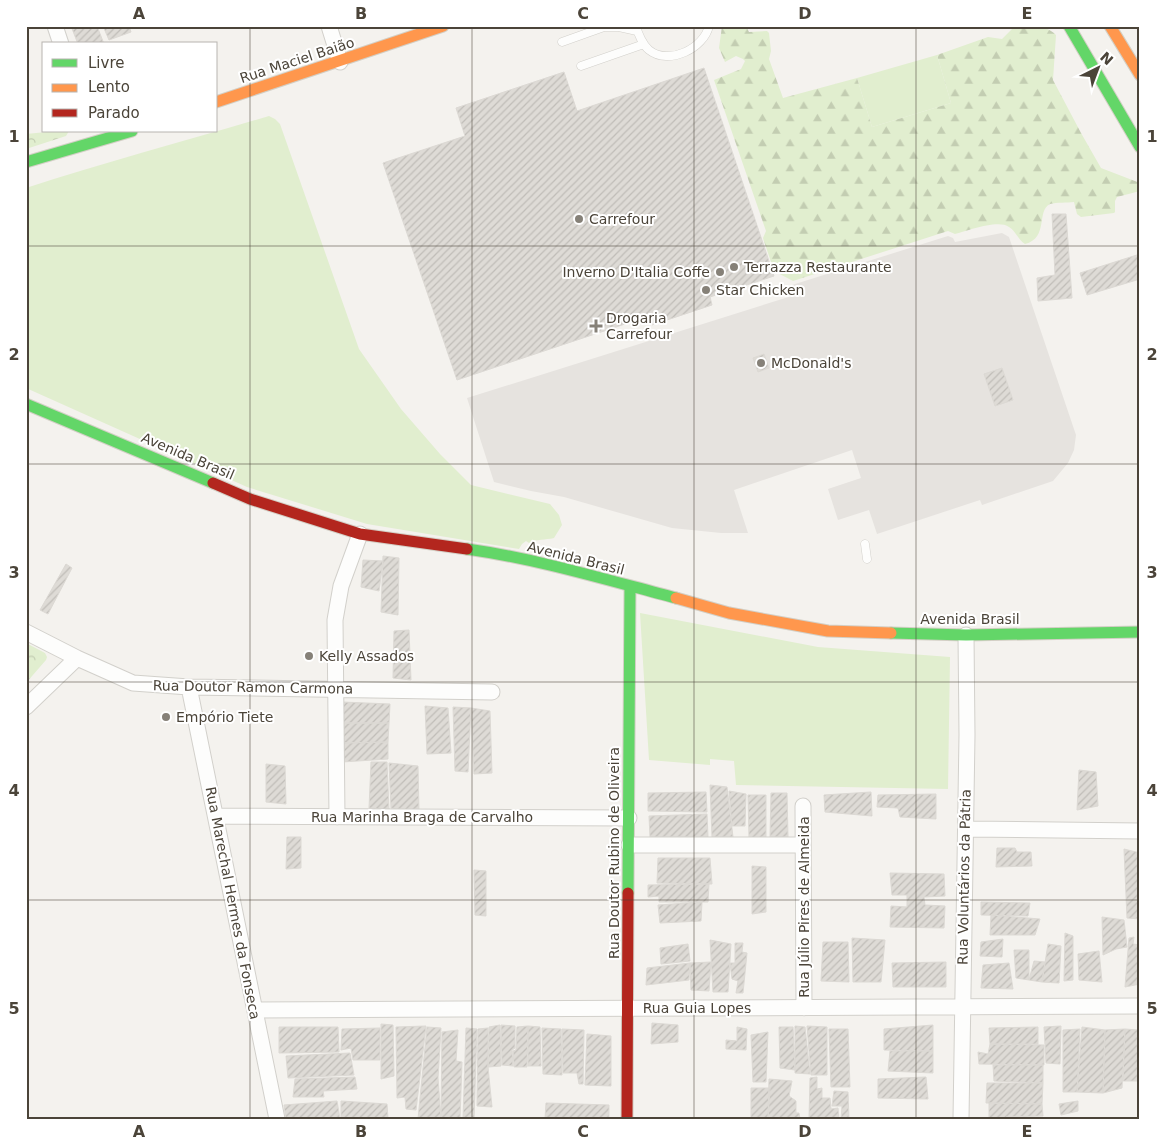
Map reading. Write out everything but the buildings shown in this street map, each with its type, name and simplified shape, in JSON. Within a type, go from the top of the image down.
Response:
[{"type":"main road","name":"Rua Maciel Baião","points":[[218,101],[443,26]]},
{"type":"main road","points":[[1069,26],[1140,147]]},
{"type":"main road","points":[[1110,26],[1140,75]]},
{"type":"main road","points":[[1119,112],[1140,140]]},
{"type":"main road","points":[[26,162],[91,137],[125,132]]},
{"type":"main road","points":[[35,172],[91,137]]},
{"type":"main road","name":"Avenida Brasil","points":[[26,404],[250,498],[360,534],[495,553],[582,573],[729,613],[828,631],[966,635],[1140,632]]},
{"type":"main road","name":"Rua Doutor Rubino de Oliveira","points":[[628,1119],[630,587]]},
{"type":"street","points":[[55,26],[60,42]]},
{"type":"street","points":[[329,26],[340,62]]},
{"type":"street","points":[[337,817],[335,620],[341,586],[360,534]]},
{"type":"street","name":"Rua Doutor Ramon Carmona","points":[[26,632],[77,658],[133,683],[189,687],[492,692]]},
{"type":"street","name":"Rua Voluntários da Pátria","points":[[961,1119],[961,1007],[966,829],[966,635]]},
{"type":"street","points":[[26,708],[77,658]]},
{"type":"street","name":"Rua Marechal Hermes da Fonseca","points":[[189,687],[277,1119]]},
{"type":"street","name":"Rua Júlio Pires de Almeida","points":[[803,806],[804,1008]]},
{"type":"street","name":"Rua Marinha Braga de Carvalho","points":[[216,816],[629,818]]},
{"type":"street","points":[[966,829],[1140,831]]},
{"type":"street","points":[[629,845],[803,845]]},
{"type":"street","name":"Rua Guia Lopes","points":[[255,1010],[1140,1006]]},
{"type":"lane","points":[[562,42],[604,26],[637,29],[644,44],[650,51],[665,56],[692,49],[702,41],[709,26]]},
{"type":"lane","points":[[581,66],[644,44]]},
{"type":"lane","points":[[865,544],[867,559]]},
{"type":"green space","points":[[722,26],[746,26],[749,32],[767,31],[769,33],[771,51],[769,59],[783,98],[857,78],[872,127],[951,103],[937,55],[988,37],[1002,39],[1012,29],[1035,26],[1046,28],[1056,35],[1053,80],[1101,168],[1140,183],[1140,191],[1117,197],[1114,213],[1081,217],[1077,214],[1074,202],[1050,204],[1046,207],[1037,236],[1025,244],[1009,227],[1004,225],[990,225],[955,234],[948,231],[793,281],[774,271],[763,238],[766,231],[714,80],[741,69],[745,61],[736,56],[725,62],[719,48]]},
{"type":"green space","points":[[937,55],[951,103],[872,127],[857,78]]},
{"type":"green space","points":[[269,116],[280,124],[359,349],[401,409],[440,454],[471,485],[550,504],[559,515],[562,525],[554,538],[529,543],[526,541],[519,549],[367,524],[247,487],[26,388],[26,188]]},
{"type":"green space","points":[[68,132],[66,136],[26,149],[26,134]]},
{"type":"green space","points":[[640,613],[818,647],[950,657],[948,789],[736,785],[734,761],[710,759],[710,765],[649,760]]},
{"type":"green space","points":[[26,643],[45,653],[47,657],[26,683]]},
{"type":"shaded area","points":[[1002,233],[1009,237],[1076,435],[1074,450],[1068,463],[1053,481],[982,505],[980,500],[877,534],[869,510],[838,520],[828,489],[861,478],[852,450],[734,490],[748,533],[721,533],[672,528],[564,497],[494,482],[467,398],[795,295],[792,285],[948,236],[953,238],[955,242]]},
{"type":"traffic: fast","points":[[1069,26],[1140,147]]},
{"type":"traffic: fast","points":[[26,162],[129,132]]},
{"type":"traffic: fast","points":[[26,404],[213,483]]},
{"type":"traffic: fast","points":[[467,549],[546,564],[676,598]]},
{"type":"traffic: fast","points":[[628,893],[630,587]]},
{"type":"traffic: fast","points":[[891,633],[966,635],[1140,632]]},
{"type":"traffic: slow","points":[[218,101],[443,26]]},
{"type":"traffic: slow","points":[[1110,26],[1140,75]]},
{"type":"traffic: slow","points":[[676,598],[729,613],[828,631],[891,633]]},
{"type":"traffic: jam","points":[[213,483],[250,499],[360,534],[467,549]]},
{"type":"traffic: jam","points":[[627,1119],[628,893]]},
{"type":"place","name":"Carrefour","points":[[579,219]]},
{"type":"place","name":"Terrazza Restaurante","points":[[734,267]]},
{"type":"place","name":"Inverno D'Italia Coffe","points":[[720,272]]},
{"type":"place","name":"Star Chicken","points":[[706,290]]},
{"type":"place","name":"Drogaria Carrefour","points":[[596,326]]},
{"type":"place","name":"McDonald's","points":[[761,363]]},
{"type":"place","name":"Kelly Assados","points":[[309,656]]},
{"type":"place","name":"Empório Tiete","points":[[166,717]]}]
